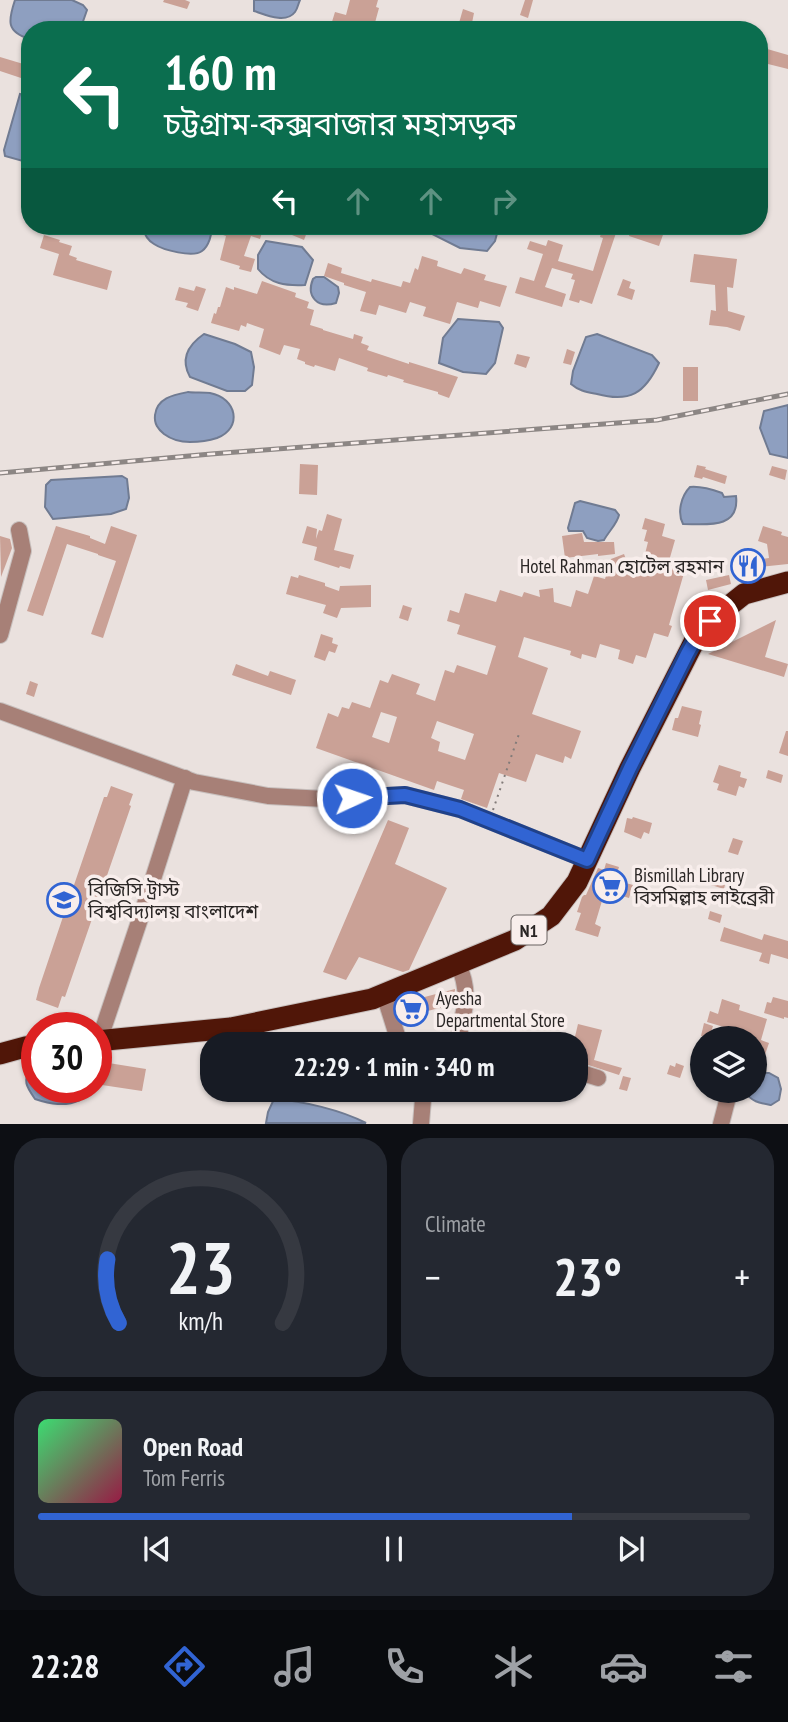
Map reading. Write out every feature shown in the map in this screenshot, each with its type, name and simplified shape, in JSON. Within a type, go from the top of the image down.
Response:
[{"type":"highway","name":"N1","points":[[112,1040],[231,1028],[372,999],[515,940],[551,916],[577,882],[630,768],[697,636],[710,621],[744,594],[788,582]]},
{"type":"highway","points":[[0,1054],[21,1048]]},
{"type":"street","points":[[0,635],[23,551],[19,530]]},
{"type":"street","points":[[0,711],[194,782],[268,796],[325,799],[405,795],[460,809],[587,860]]},
{"type":"street","points":[[108,1012],[184,778]]},
{"type":"street","points":[[458,964],[465,980],[465,1004],[459,1032]]},
{"type":"street","points":[[384,994],[396,1032]]},
{"type":"street","points":[[588,1075],[598,1078]]},
{"type":"street","points":[[421,1124],[423,1102]]},
{"type":"street","points":[[721,1124],[726,1103]]},
{"type":"path","points":[[489,821],[520,731]]},
{"type":"water","points":[[15,0],[72,0],[87,10],[83,21],[21,21],[21,35],[11,25]]},
{"type":"water","points":[[254,0],[300,0],[291,16],[281,18],[254,11]]},
{"type":"water","points":[[21,94],[21,160],[5,156],[4,150]]},
{"type":"water","points":[[211,235],[202,251],[192,254],[164,249],[149,241],[146,236]]},
{"type":"water","points":[[434,235],[497,235],[487,251],[460,248]]},
{"type":"water","points":[[266,241],[302,247],[313,260],[305,285],[279,283],[258,269],[258,255]]},
{"type":"water","points":[[316,277],[324,277],[338,287],[336,303],[323,304],[315,300],[311,285]]},
{"type":"water","points":[[458,319],[499,322],[503,328],[495,363],[486,374],[463,372],[439,363],[443,338]]},
{"type":"water","points":[[204,334],[251,352],[254,367],[252,385],[245,391],[227,391],[190,377],[186,364],[187,353]]},
{"type":"water","points":[[597,334],[652,355],[659,363],[642,388],[635,393],[619,397],[586,392],[571,384],[586,337]]},
{"type":"water","points":[[188,392],[210,393],[226,401],[233,414],[231,427],[217,438],[200,442],[179,441],[167,436],[156,424],[156,409],[162,401],[171,396]]},
{"type":"water","points":[[788,405],[788,458],[770,454],[760,428],[764,411]]},
{"type":"water","points":[[122,476],[127,479],[129,498],[126,509],[111,514],[53,519],[45,507],[46,485],[51,480]]},
{"type":"water","points":[[690,487],[714,490],[722,493],[724,497],[736,496],[736,507],[732,515],[719,523],[683,524],[681,505]]},
{"type":"water","points":[[580,501],[615,510],[619,515],[604,540],[587,538],[583,531],[569,531],[575,503]]},
{"type":"water","points":[[767,1073],[778,1078],[781,1089],[779,1100],[771,1105],[764,1103],[767,1103]]},
{"type":"water","points":[[273,1102],[297,1102],[345,1114],[366,1123],[266,1123]]},
{"type":"building","points":[[350,0],[378,0],[375,21],[332,21],[335,12],[346,15]]},
{"type":"building","points":[[525,0],[533,0],[528,18],[520,15]]},
{"type":"building","points":[[163,2],[190,2],[187,9]]},
{"type":"building","points":[[463,9],[474,13],[472,21],[460,21]]},
{"type":"building","points":[[768,49],[788,55],[788,69],[768,64]]},
{"type":"building","points":[[0,57],[21,63],[21,78],[0,71]]},
{"type":"building","points":[[44,235],[72,246],[69,255],[77,258],[76,260],[112,271],[107,290],[53,275],[59,254],[40,248]]},
{"type":"building","points":[[223,235],[261,235],[260,239],[251,236],[244,256],[255,259],[251,272],[220,260],[226,236]]},
{"type":"building","points":[[292,235],[306,235],[304,240]]},
{"type":"building","points":[[615,235],[592,304],[569,300],[575,280],[571,279],[573,274],[552,268],[545,287],[566,294],[562,307],[515,293],[520,277],[534,281],[543,254],[527,249],[530,241],[546,246],[548,240],[563,245],[558,261],[593,271],[603,238],[600,237]]},
{"type":"building","points":[[629,235],[663,235],[659,246]]},
{"type":"building","points":[[694,254],[737,259],[733,288],[727,287],[728,311],[745,316],[740,331],[709,325],[711,310],[716,311],[715,285],[690,282]]},
{"type":"building","points":[[422,256],[438,261],[437,266],[461,274],[464,268],[486,275],[484,280],[507,286],[500,307],[480,301],[478,308],[457,302],[450,324],[423,316],[426,307],[410,302],[406,313],[379,305],[376,315],[360,311],[366,292],[324,276],[328,263],[342,268],[341,273],[401,287],[403,281],[410,283]]},
{"type":"building","points":[[623,279],[631,282],[629,288],[635,290],[632,300],[617,295]]},
{"type":"building","points":[[262,281],[296,293],[295,297],[309,302],[307,308],[314,310],[310,325],[353,339],[354,334],[363,337],[361,343],[369,346],[367,350],[458,377],[449,398],[403,382],[404,380],[367,371],[368,368],[339,358],[335,371],[315,365],[314,367],[297,359],[300,349],[284,345],[280,355],[259,347],[264,329],[247,323],[246,327],[241,325],[239,331],[211,323],[214,313],[216,314],[220,307],[226,287],[257,294]]},
{"type":"building","points":[[196,286],[206,289],[198,311],[186,307],[188,303],[175,300],[179,287],[194,291]]},
{"type":"building","points":[[567,349],[575,352],[571,365],[563,363]]},
{"type":"building","points":[[517,354],[530,357],[526,368],[514,364]]},
{"type":"building","points":[[683,367],[698,367],[698,401],[683,401]]},
{"type":"building","points":[[300,464],[318,465],[317,495],[299,494]]},
{"type":"building","points":[[697,465],[727,476],[725,484],[694,477]]},
{"type":"building","points":[[772,466],[787,470],[785,480],[769,475]]},
{"type":"building","points":[[327,514],[342,519],[334,550],[354,555],[350,569],[314,560],[317,547],[302,543],[307,526],[317,529],[316,539],[319,530],[322,531]]},
{"type":"building","points":[[645,518],[665,524],[662,536],[675,540],[669,561],[686,566],[668,637],[654,633],[646,658],[636,655],[633,664],[618,659],[620,650],[600,644],[596,658],[582,654],[581,659],[570,655],[571,651],[524,637],[518,657],[548,668],[532,714],[581,731],[571,759],[565,756],[563,763],[536,754],[526,782],[499,773],[487,808],[461,799],[464,790],[437,781],[434,790],[316,748],[328,713],[338,717],[342,707],[349,709],[352,702],[370,708],[380,680],[388,683],[392,674],[420,684],[416,694],[435,701],[445,670],[454,673],[457,665],[487,675],[496,646],[457,634],[460,625],[447,621],[450,610],[459,613],[465,593],[496,602],[500,590],[522,597],[524,592],[540,597],[539,590],[553,588],[554,602],[571,607],[576,590],[588,594],[594,576],[605,579],[611,559],[624,554],[627,562],[642,566],[648,542],[644,541],[647,530],[642,529]],"holes":[[[381,712],[397,717],[389,743],[372,737]],[[437,721],[474,734],[465,760],[438,751],[440,742],[431,738]]]},
{"type":"building","points":[[56,526],[90,536],[105,544],[111,526],[137,535],[103,638],[91,634],[116,561],[98,554],[67,544],[43,616],[27,611]]},
{"type":"building","points":[[763,526],[782,532],[781,535],[788,537],[788,564],[738,572],[737,562],[769,558],[767,544],[758,541]]},
{"type":"building","points":[[582,533],[584,542],[614,542],[615,554],[565,558],[562,536]]},
{"type":"building","points":[[0,536],[10,539],[12,548],[1,577]]},
{"type":"building","points":[[299,575],[325,583],[325,586],[339,591],[340,586],[371,585],[371,607],[341,608],[337,618],[323,613],[326,605],[286,594],[291,576],[298,578]]},
{"type":"building","points":[[729,575],[731,584],[708,590],[706,580]]},
{"type":"building","points":[[403,605],[412,608],[408,621],[399,618]]},
{"type":"building","points":[[776,620],[765,657],[788,664],[784,677],[708,654]]},
{"type":"building","points":[[321,634],[333,638],[332,643],[338,645],[335,653],[329,651],[325,661],[314,657]]},
{"type":"building","points":[[236,664],[268,676],[270,671],[296,680],[291,695],[232,675]]},
{"type":"building","points":[[30,681],[38,684],[34,697],[26,694]]},
{"type":"building","points":[[682,706],[702,711],[698,737],[672,730]]},
{"type":"building","points":[[788,731],[788,756],[779,753]]},
{"type":"building","points":[[719,765],[741,772],[740,777],[747,779],[744,788],[739,786],[736,796],[717,790],[719,784],[713,782]]},
{"type":"building","points":[[768,770],[783,775],[781,783],[766,778]]},
{"type":"building","points":[[111,786],[133,794],[129,805],[131,806],[65,997],[62,996],[58,1008],[36,1000],[69,899],[67,898],[71,887],[73,888],[104,797],[107,797]]},
{"type":"building","points":[[633,817],[652,823],[649,834],[644,832],[641,839],[624,832],[627,818]]},
{"type":"building","points":[[388,820],[409,828],[395,864],[447,888],[409,970],[403,972],[359,957],[346,980],[323,972]]},
{"type":"building","points":[[733,838],[743,841],[738,855],[728,852]]},
{"type":"building","points":[[606,863],[619,867],[615,880],[633,885],[629,898],[605,891],[595,924],[601,927],[598,937],[575,930],[581,913],[577,912],[582,897],[586,895],[598,868],[604,870]]},
{"type":"building","points":[[711,876],[726,880],[724,889],[708,884]]},
{"type":"building","points":[[710,911],[722,915],[720,923],[708,919]]},
{"type":"building","points":[[724,927],[762,940],[764,934],[788,941],[788,959],[771,954],[769,964],[759,961],[762,953],[720,941]]},
{"type":"building","points":[[455,989],[454,1004],[403,1020],[398,1004]]},
{"type":"building","points":[[773,997],[788,1001],[788,1018],[764,1013],[767,1002],[771,1003]]},
{"type":"building","points":[[722,999],[740,1005],[739,1010],[767,1019],[765,1026],[720,1026],[707,1022],[710,1011],[718,1014]]},
{"type":"building","points":[[578,1024],[602,1030],[594,1060],[622,1068],[619,1075],[588,1065],[588,1032],[576,1032]]},
{"type":"building","points":[[676,1063],[684,1066],[680,1078],[667,1074],[670,1065],[675,1067]]},
{"type":"building","points":[[112,1064],[146,1069],[142,1091],[112,1086]]},
{"type":"building","points":[[623,1076],[631,1078],[627,1091],[619,1089]]},
{"type":"railway","points":[[0,473],[657,420],[788,394]]},
{"type":"place","name":"Hotel Rahman হোটেল রহমান","points":[[748,566]]},
{"type":"place","name":"Bismillah Library বিসমিল্লাহ লাইব্রেরী","points":[[610,886]]},
{"type":"place","name":"বিজিসি ট্রাস্ট বিশ্ববিদ্যালয় বাংলাদেশ","points":[[64,900]]},
{"type":"place","name":"Ayesha Departmental Store","points":[[411,1009]]},
{"type":"route","points":[[352,798],[405,795],[460,809],[587,860],[687,654],[710,621]]}]
